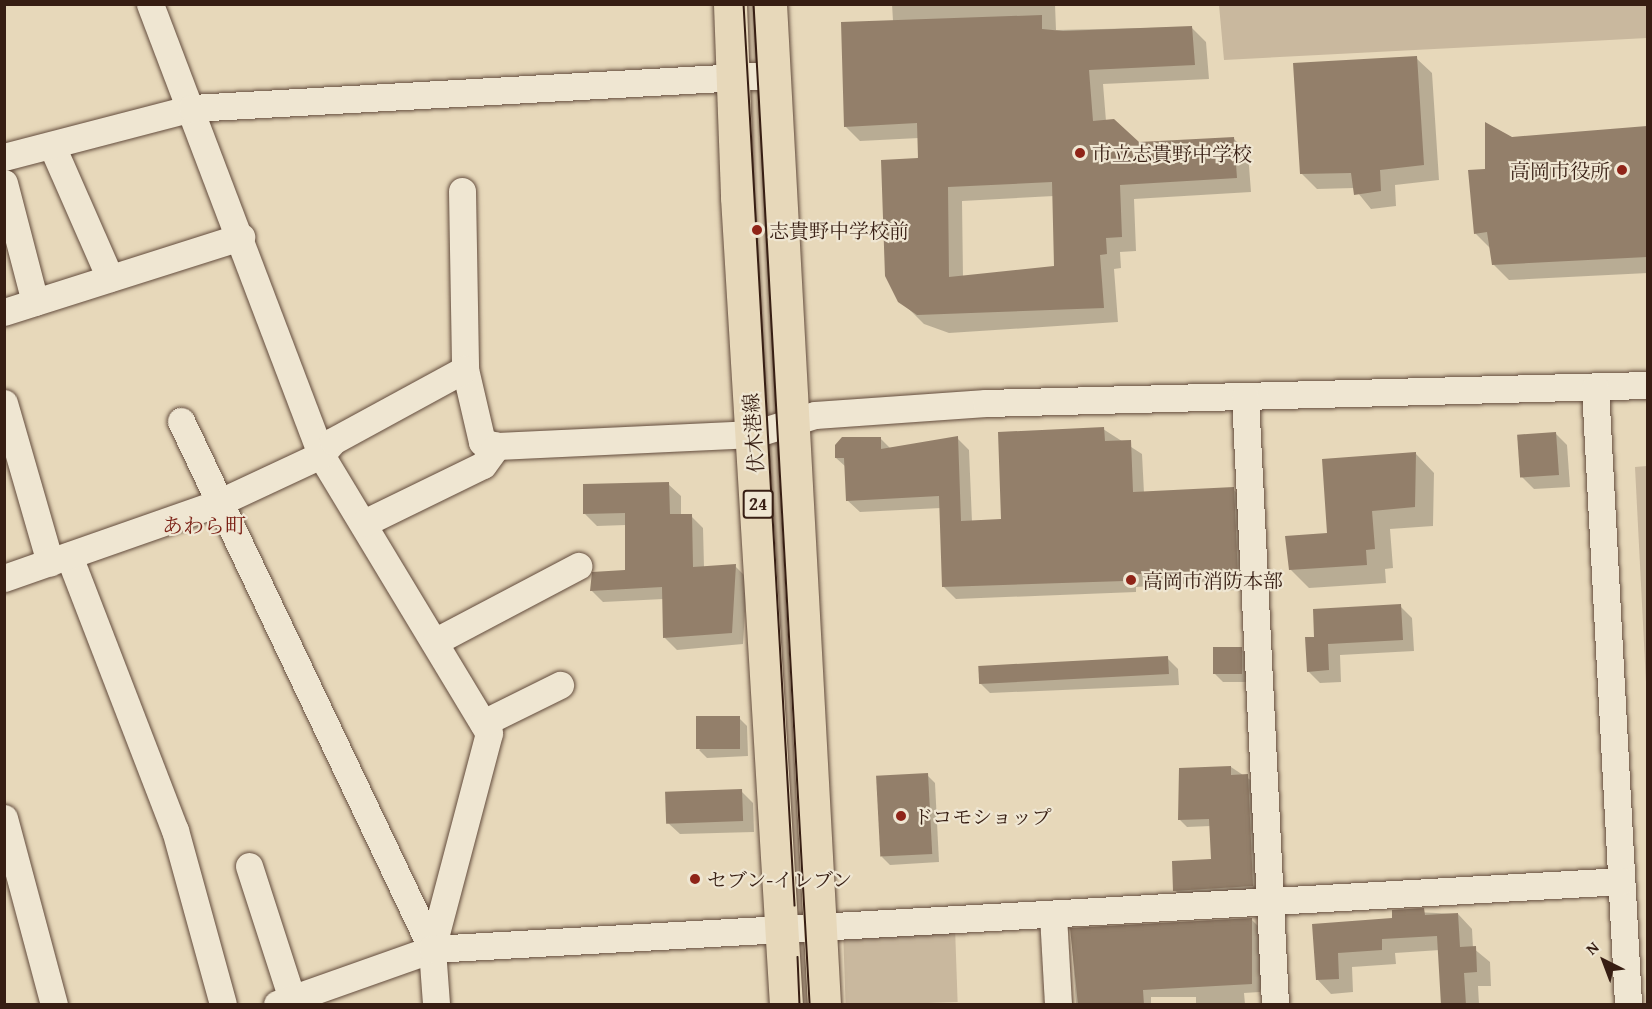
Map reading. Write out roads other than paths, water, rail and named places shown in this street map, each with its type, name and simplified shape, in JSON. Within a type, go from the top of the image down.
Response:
[{"type":"main road","name":"伏木港線","points":[[730,4],[786,1005]]},
{"type":"main road","name":"伏木港線","points":[[770,4],[824,1005]]},
{"type":"street","points":[[150,4],[241,237],[321,455],[436,641],[489,733],[432,949],[436,1005]]},
{"type":"street","points":[[4,157],[192,108],[733,75],[775,75]]},
{"type":"street","points":[[52,146],[110,278]]},
{"type":"street","points":[[4,183],[35,302]]},
{"type":"street","points":[[462,191],[465,369],[482,442],[497,446],[754,434],[815,415],[986,403],[1647,385]]},
{"type":"street","points":[[4,312],[241,237]]},
{"type":"street","points":[[4,578],[218,503],[321,455],[333,441],[465,369]]},
{"type":"street","points":[[1595,388],[1628,1005]]},
{"type":"street","points":[[1245,397],[1275,1005]]},
{"type":"street","points":[[4,403],[60,559],[175,830],[224,1005]]},
{"type":"street","points":[[181,422],[432,949]]},
{"type":"street","points":[[364,523],[483,465],[497,446]]},
{"type":"street","points":[[436,641],[578,566]]},
{"type":"street","points":[[483,723],[560,685]]},
{"type":"street","points":[[4,818],[54,1005]]},
{"type":"street","points":[[249,866],[284,1002],[432,949],[782,932],[1621,881]]},
{"type":"street","points":[[1053,915],[1058,1005]]},
{"type":"tram line","points":[[744,4],[795,906]]},
{"type":"tram line","points":[[754,4],[810,1004]]},
{"type":"tram line","points":[[798,957],[800,1004]]},
{"type":"place","name":"市立志貴野中学校","points":[[1080,153]]},
{"type":"place","name":"高岡市役所","points":[[1622,170]]},
{"type":"place","name":"志貴野中学校前","points":[[757,230]]},
{"type":"place","name":"高岡市消防本部","points":[[1131,580]]},
{"type":"place","name":"ドコモショップ","points":[[901,816]]},
{"type":"place","name":"セブン-イレブン","points":[[695,879]]},
{"type":"district","name":"あわら町","points":[[204,526]]}]
